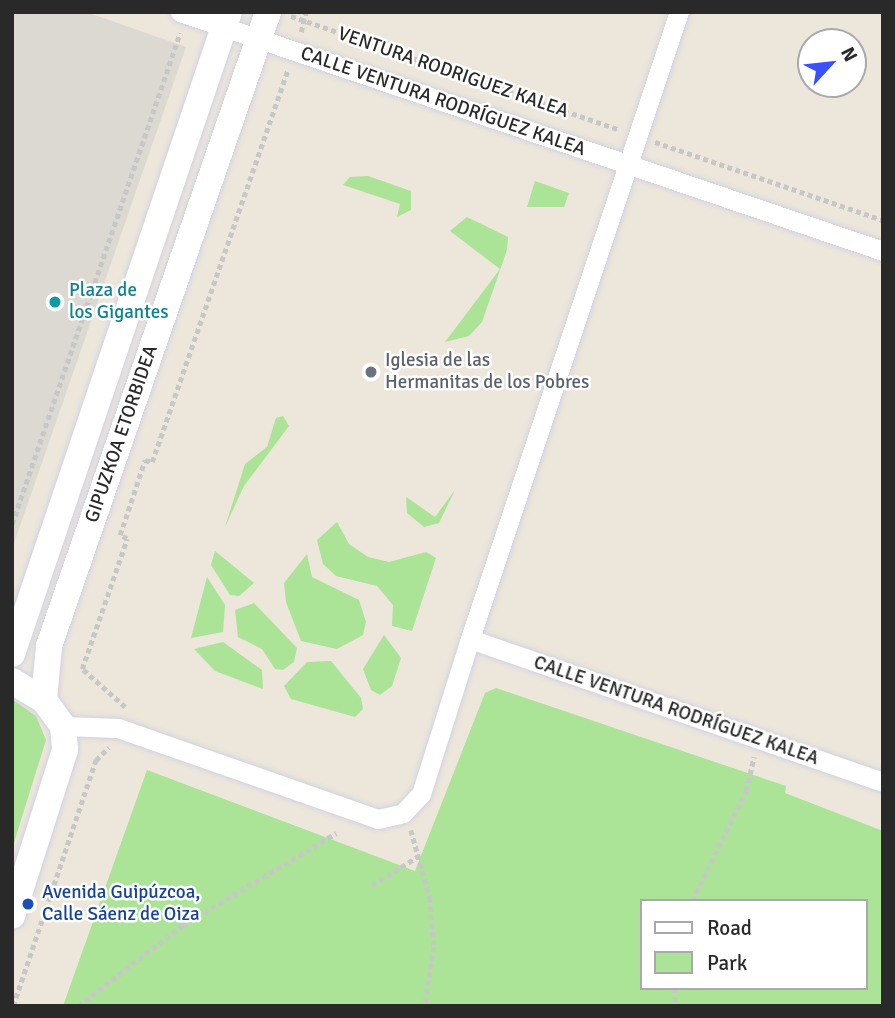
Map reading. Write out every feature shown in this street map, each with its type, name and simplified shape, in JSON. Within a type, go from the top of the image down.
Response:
[{"type":"main road","name":"GIPUZKOA ETORBIDEA","points":[[44,700],[49,646],[268,12]]},
{"type":"main road","name":"GIPUZKOA ETORBIDEA","points":[[12,654],[227,20]]},
{"type":"main road","points":[[12,681],[44,700],[63,726],[65,750],[12,916]]},
{"type":"street","points":[[63,726],[118,728],[378,819],[403,813],[421,794],[679,12]]},
{"type":"street","points":[[182,18],[227,20]]},
{"type":"street","name":"CALLE VENTURA RODRÍGUEZ KALEA","points":[[227,20],[258,38],[883,251]]},
{"type":"street","name":"CALLE VENTURA RODRÍGUEZ KALEA","points":[[470,639],[883,782]]},
{"type":"path","name":"VENTURA RODRIGUEZ KALEA","points":[[283,12],[625,132]]},
{"type":"path","points":[[298,42],[306,12]]},
{"type":"path","points":[[12,524],[182,18]]},
{"type":"path","name":"GIPUZKOA ETORBIDEA","points":[[121,719],[125,707],[82,670],[127,538],[120,535],[145,460],[152,461],[291,62]]},
{"type":"path","points":[[647,139],[883,220]]},
{"type":"path","points":[[693,899],[746,792],[758,739]]},
{"type":"path","points":[[13,1006],[96,760],[114,740]]},
{"type":"path","points":[[403,813],[422,854],[434,947],[425,1006]]},
{"type":"path","points":[[78,1006],[182,926],[336,833]]},
{"type":"path","points":[[372,885],[422,854]]},
{"type":"green space","points":[[368,176],[411,191],[411,210],[397,217],[400,204],[343,185],[350,177]]},
{"type":"green space","points":[[535,181],[569,193],[564,207],[527,207]]},
{"type":"green space","points":[[467,217],[508,237],[507,250],[482,322],[469,336],[445,342],[500,269],[450,231]]},
{"type":"green space","points":[[283,416],[289,426],[244,486],[225,527],[245,464],[267,447],[276,418]]},
{"type":"green space","points":[[455,490],[439,523],[424,527],[407,513],[406,497],[435,517]]},
{"type":"green space","points":[[337,522],[349,544],[368,557],[389,562],[426,552],[436,558],[412,631],[392,626],[393,605],[377,586],[336,576],[323,564],[317,540]]},
{"type":"green space","points":[[215,551],[254,583],[239,596],[230,595],[211,565]]},
{"type":"green space","points":[[307,554],[312,577],[359,600],[366,622],[363,635],[337,649],[301,641],[286,602],[284,583]]},
{"type":"green space","points":[[207,577],[225,605],[223,632],[191,638]]},
{"type":"green space","points":[[254,603],[297,648],[294,662],[283,670],[275,669],[262,649],[238,637],[235,610]]},
{"type":"green space","points":[[384,635],[401,658],[392,686],[380,695],[371,690],[363,669]]},
{"type":"green space","points":[[223,642],[262,670],[263,689],[215,671],[194,649]]},
{"type":"green space","points":[[331,661],[361,698],[363,709],[355,717],[291,699],[284,686],[307,662]]},
{"type":"green space","points":[[496,688],[786,786],[785,793],[883,831],[883,1006],[63,1006],[147,770],[415,871],[485,693]]},
{"type":"green space","points":[[12,699],[36,716],[46,740],[12,849]]},
{"type":"shaded area","name":"Plaza de los Gigantes","points":[[12,12],[86,12],[186,47],[12,549]]},
{"type":"place","name":"Plaza de los Gigantes","points":[[55,302]]},
{"type":"place","name":"Iglesia de las Hermanitas de los Pobres","points":[[371,372]]},
{"type":"place","name":"Avenida Guipúzcoa, Calle Sáenz de Oiza","points":[[28,904]]}]
